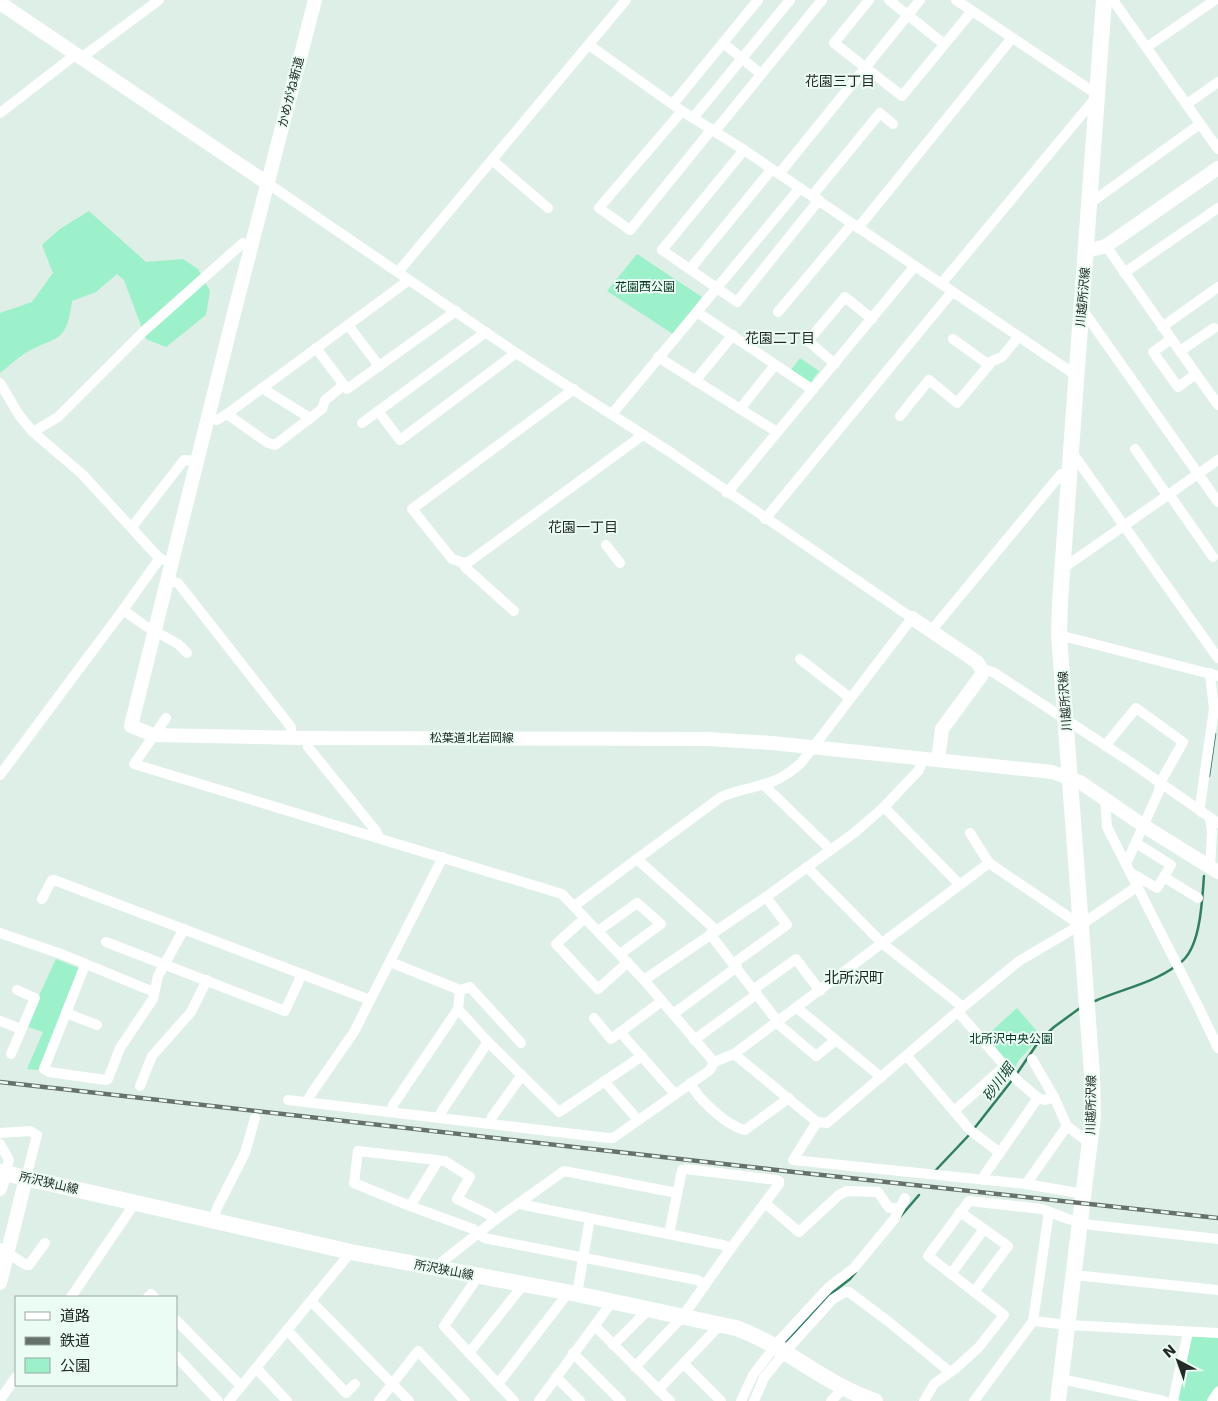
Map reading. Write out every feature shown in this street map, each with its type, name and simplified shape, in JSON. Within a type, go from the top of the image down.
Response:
[{"type":"main road","name":"川越所沢線","points":[[1058,1401],[1091,1140],[1092,1074],[1060,635],[1060,598],[1098,95],[1111,1]]},
{"type":"main road","name":"所沢狭山線","points":[[2,1178],[26,1178],[351,1252],[524,1284],[721,1324],[747,1332],[843,1389],[875,1401]]},
{"type":"street","points":[[0,113],[159,0]]},
{"type":"street","name":"かめがね新道","points":[[131,726],[167,580],[165,560],[197,461],[314,0]]},
{"type":"street","points":[[398,272],[626,0]]},
{"type":"street","points":[[673,104],[758,0]]},
{"type":"street","points":[[693,118],[790,0]]},
{"type":"street","points":[[869,0],[834,43],[902,96],[972,11]]},
{"type":"street","points":[[889,0],[944,44]]},
{"type":"street","points":[[690,269],[865,67],[920,0]]},
{"type":"street","points":[[941,284],[1098,95],[956,0]]},
{"type":"street","points":[[1147,47],[1215,0]]},
{"type":"street","points":[[682,111],[600,208],[630,230],[762,74],[819,1]]},
{"type":"street","points":[[1111,1],[1123,13],[1218,149]]},
{"type":"street","points":[[0,3],[516,353],[612,414],[867,586],[977,662],[982,669],[993,672],[1209,817]]},
{"type":"street","points":[[778,312],[855,226],[1012,38]]},
{"type":"street","points":[[723,43],[762,74]]},
{"type":"street","points":[[589,45],[682,111],[776,171],[1077,376]]},
{"type":"street","points":[[1187,104],[1218,82]]},
{"type":"street","points":[[744,150],[662,250],[737,302],[880,113],[893,124]]},
{"type":"street","points":[[1089,204],[1200,124]]},
{"type":"street","points":[[492,160],[548,208]]},
{"type":"street","points":[[1087,251],[1106,246],[1218,168]]},
{"type":"street","points":[[612,414],[800,188]]},
{"type":"street","points":[[1124,273],[1218,208]]},
{"type":"street","points":[[33,432],[58,417],[142,332],[244,243],[251,245]]},
{"type":"street","points":[[1106,246],[1218,405]]},
{"type":"street","points":[[727,493],[915,266]]},
{"type":"street","points":[[208,418],[217,420],[227,414],[409,280]]},
{"type":"street","points":[[1162,327],[1218,287]]},
{"type":"street","points":[[765,519],[952,292]]},
{"type":"street","points":[[835,364],[808,341],[845,297],[872,319]]},
{"type":"street","points":[[1082,309],[1218,502]]},
{"type":"street","points":[[316,348],[347,389],[456,312]]},
{"type":"street","points":[[697,312],[813,390]]},
{"type":"street","points":[[348,325],[379,366]]},
{"type":"street","points":[[1180,351],[1214,328]]},
{"type":"street","points":[[362,423],[486,332]]},
{"type":"street","points":[[695,381],[733,335]]},
{"type":"street","points":[[900,416],[929,380],[957,404],[988,365],[1002,357],[1018,337]]},
{"type":"street","points":[[953,339],[988,365]]},
{"type":"street","points":[[1171,339],[1153,352],[1178,387],[1196,374]]},
{"type":"street","points":[[378,411],[400,440],[516,353]]},
{"type":"street","points":[[658,357],[777,432]]},
{"type":"street","points":[[740,409],[775,365]]},
{"type":"street","points":[[0,383],[19,415],[33,432],[82,474],[165,560],[123,610],[0,775]]},
{"type":"street","points":[[227,414],[272,445],[322,409],[325,400],[344,385]]},
{"type":"street","points":[[262,388],[310,418]]},
{"type":"street","points":[[574,389],[412,509],[452,559],[464,563],[470,561],[643,435]]},
{"type":"street","points":[[1136,449],[1213,557]]},
{"type":"street","points":[[1071,450],[1218,658]]},
{"type":"street","points":[[132,527],[184,460],[197,461]]},
{"type":"street","points":[[1062,569],[1218,460]]},
{"type":"street","points":[[931,631],[1061,474],[1069,474]]},
{"type":"street","points":[[606,545],[620,563]]},
{"type":"street","points":[[464,563],[465,567],[514,611]]},
{"type":"street","points":[[167,580],[178,583],[212,625],[291,727],[291,738]]},
{"type":"street","points":[[123,610],[154,631],[178,644],[187,653]]},
{"type":"street","points":[[574,906],[721,797],[738,790],[781,778],[794,769],[814,747],[912,618]]},
{"type":"street","points":[[1060,635],[1214,674],[1214,709],[1200,806],[1209,817],[1212,832],[1214,869]]},
{"type":"street","points":[[800,659],[850,698]]},
{"type":"street","points":[[938,760],[942,729],[981,676],[982,669]]},
{"type":"street","points":[[1105,746],[1136,708],[1183,742],[1160,783],[1160,788],[1126,864]]},
{"type":"street","points":[[166,718],[134,764],[562,894],[628,962],[714,1062]]},
{"type":"street","name":"松葉道北岩岡線","points":[[131,726],[153,735],[291,738],[707,739],[814,747],[1052,772],[1080,782],[1144,826],[1214,869]]},
{"type":"street","points":[[307,738],[308,747],[376,831],[379,838]]},
{"type":"street","points":[[644,980],[766,897],[854,833],[884,807],[919,770],[923,758]]},
{"type":"street","points":[[763,784],[831,850]]},
{"type":"street","points":[[1106,799],[1106,826],[1138,886],[1218,1048]]},
{"type":"street","points":[[884,807],[960,885]]},
{"type":"street","points":[[970,833],[989,863],[1073,920],[1082,924]]},
{"type":"street","points":[[1131,874],[1156,888],[1171,865],[1136,843]]},
{"type":"street","points":[[307,1102],[354,1032],[442,857]]},
{"type":"street","points":[[637,859],[713,932],[777,1022],[816,1056],[836,1040]]},
{"type":"street","points":[[288,1100],[612,1138],[710,1070],[714,1062],[734,1054],[989,863]]},
{"type":"street","points":[[807,868],[882,943],[961,1009],[1015,1077],[1038,1098],[1045,1100],[1054,1097]]},
{"type":"street","points":[[1164,876],[1198,898]]},
{"type":"street","points":[[42,899],[52,880],[54,880],[370,1000]]},
{"type":"street","points":[[734,1054],[817,1122],[827,1123],[1019,962],[1082,924],[1138,886]]},
{"type":"street","points":[[673,1014],[787,925],[766,897]]},
{"type":"street","points":[[598,931],[637,903],[661,924],[620,954]]},
{"type":"street","points":[[585,918],[556,944],[598,989],[628,962]]},
{"type":"street","points":[[85,965],[45,1070],[106,1080],[120,1048],[151,1002],[158,976],[184,929]]},
{"type":"street","points":[[0,933],[48,949],[149,990],[155,990]]},
{"type":"street","points":[[106,942],[285,1010],[302,974]]},
{"type":"street","points":[[694,1040],[796,959],[820,990]]},
{"type":"street","points":[[390,962],[460,990],[470,987],[521,1043]]},
{"type":"street","points":[[140,1086],[152,1056],[191,1012],[207,980]]},
{"type":"street","points":[[11,1054],[20,1029],[35,998],[17,990]]},
{"type":"street","points":[[392,1111],[393,1105],[458,1009],[460,990]]},
{"type":"street","points":[[594,1018],[612,1039],[662,1002]]},
{"type":"street","points":[[797,1008],[882,1077]]},
{"type":"street","points":[[458,1009],[488,1042],[559,1112],[642,1056]]},
{"type":"street","points":[[66,1013],[97,1025]]},
{"type":"street","points":[[0,1021],[20,1029]]},
{"type":"street","points":[[620,1032],[675,1094]]},
{"type":"street","points":[[440,1117],[488,1042]]},
{"type":"street","points":[[907,1056],[972,1132],[1000,1153]]},
{"type":"street","points":[[1032,1059],[1054,1097],[1067,1126],[1084,1139],[1091,1140]]},
{"type":"street","points":[[954,1111],[1005,1066]]},
{"type":"street","points":[[490,1124],[492,1117],[522,1076]]},
{"type":"street","points":[[604,1081],[638,1120]]},
{"type":"street","points":[[690,1083],[699,1098],[736,1128],[744,1130],[788,1098]]},
{"type":"street","points":[[984,1180],[985,1174],[1038,1098]]},
{"type":"street","points":[[213,1220],[217,1208],[245,1153],[255,1118]]},
{"type":"street","points":[[817,1122],[793,1160],[1026,1184],[1084,1194]]},
{"type":"street","points":[[1026,1184],[1067,1126]]},
{"type":"street","points":[[0,1134],[30,1131],[36,1134],[37,1138],[4,1250],[0,1283]]},
{"type":"street","points":[[0,1144],[9,1160],[2,1178]]},
{"type":"street","points":[[495,1220],[488,1214],[457,1199],[470,1177],[445,1162],[358,1151],[354,1184],[473,1229],[484,1238],[697,1280],[705,1284]]},
{"type":"street","points":[[410,1206],[438,1161]]},
{"type":"street","points":[[635,1367],[683,1316],[730,1248],[779,1184],[776,1180],[682,1170],[669,1234]]},
{"type":"street","points":[[438,1268],[443,1261],[495,1220],[564,1171],[677,1193]]},
{"type":"street","points":[[754,1401],[779,1350],[829,1287],[854,1268],[895,1218],[902,1203],[889,1208],[878,1192],[847,1191],[839,1195],[799,1232],[765,1203]]},
{"type":"street","points":[[924,1401],[934,1384],[979,1347],[1004,1315],[928,1256],[969,1201],[1042,1209],[1081,1223],[1218,1239]]},
{"type":"street","points":[[72,1296],[135,1203]]},
{"type":"street","points":[[519,1203],[730,1248]]},
{"type":"street","points":[[960,1212],[1008,1246],[974,1292]]},
{"type":"street","points":[[974,1401],[1033,1321],[1049,1212]]},
{"type":"street","points":[[498,1384],[573,1294],[583,1258],[590,1218]]},
{"type":"street","points":[[951,1274],[984,1229]]},
{"type":"street","points":[[4,1250],[26,1265],[29,1265],[46,1243]]},
{"type":"street","points":[[229,1401],[351,1252]]},
{"type":"street","points":[[1074,1275],[1218,1290]]},
{"type":"street","points":[[476,1276],[473,1284],[444,1324],[469,1354],[514,1401]]},
{"type":"street","points":[[469,1354],[524,1284]]},
{"type":"street","points":[[741,1401],[753,1375],[833,1299],[845,1292],[849,1292],[890,1322],[950,1372]]},
{"type":"street","points":[[311,1301],[409,1401]]},
{"type":"street","points":[[539,1401],[612,1302]]},
{"type":"street","points":[[613,1345],[649,1309]]},
{"type":"street","points":[[1033,1321],[1068,1325],[1218,1333]]},
{"type":"street","points":[[178,1322],[241,1386]]},
{"type":"street","points":[[658,1390],[721,1324]]},
{"type":"street","points":[[595,1326],[670,1401]]},
{"type":"street","points":[[287,1330],[346,1393],[355,1384]]},
{"type":"street","points":[[1173,1401],[1188,1332]]},
{"type":"street","points":[[379,1401],[418,1352],[465,1401]]},
{"type":"street","points":[[573,1353],[621,1401]]},
{"type":"street","points":[[178,1358],[218,1401]]},
{"type":"street","points":[[684,1364],[721,1401]]},
{"type":"street","points":[[256,1368],[287,1401]]},
{"type":"street","points":[[556,1377],[580,1401]]},
{"type":"street","points":[[0,1400],[15,1378]]},
{"type":"street","points":[[1061,1380],[1164,1401]]},
{"type":"street","points":[[831,1401],[843,1389]]},
{"type":"street","points":[[1212,1401],[1218,1392]]},
{"type":"green space","points":[[89,211],[146,262],[183,259],[198,269],[210,291],[206,315],[166,347],[146,339],[124,280],[117,274],[96,292],[72,301],[67,325],[58,337],[24,354],[0,373],[0,313],[32,302],[53,273],[42,245],[60,229]]},
{"type":"green space","name":"花園西公園","points":[[637,254],[702,297],[673,334],[607,291]]},
{"type":"green space","points":[[800,358],[819,371],[810,383],[791,370]]},
{"type":"green space","points":[[56,959],[81,969],[38,1070],[27,1069],[43,1032],[25,1026]]},
{"type":"green space","name":"北所沢中央公園","points":[[1017,1008],[1041,1036],[1019,1060],[1013,1071],[984,1038]]},
{"type":"green space","points":[[1191,1336],[1218,1337],[1218,1385],[1207,1401],[1182,1401],[1176,1396]]},
{"type":"waterway","name":"砂川堀","points":[[1209,776],[1215,734]]},
{"type":"waterway","name":"砂川堀","points":[[1180,963],[1187,956],[1196,935],[1201,910],[1204,876]]},
{"type":"waterway","name":"砂川堀","points":[[1095,1001],[1147,982],[1176,966]]},
{"type":"waterway","name":"砂川堀","points":[[1016,1075],[1039,1041],[1054,1027],[1080,1008]]},
{"type":"waterway","name":"砂川堀","points":[[973,1130],[1013,1079]]},
{"type":"waterway","name":"砂川堀","points":[[935,1171],[970,1134]]},
{"type":"waterway","name":"砂川堀","points":[[900,1217],[919,1195]]},
{"type":"waterway","name":"砂川堀","points":[[786,1341],[832,1293],[856,1272]]},
{"type":"railway","points":[[0,1082],[1218,1218]]},
{"type":"district","name":"花園三丁目","points":[[840,81]]},
{"type":"district","name":"花園二丁目","points":[[780,338]]},
{"type":"district","name":"花園一丁目","points":[[583,527]]},
{"type":"district","name":"北所沢町","points":[[854,978]]}]
